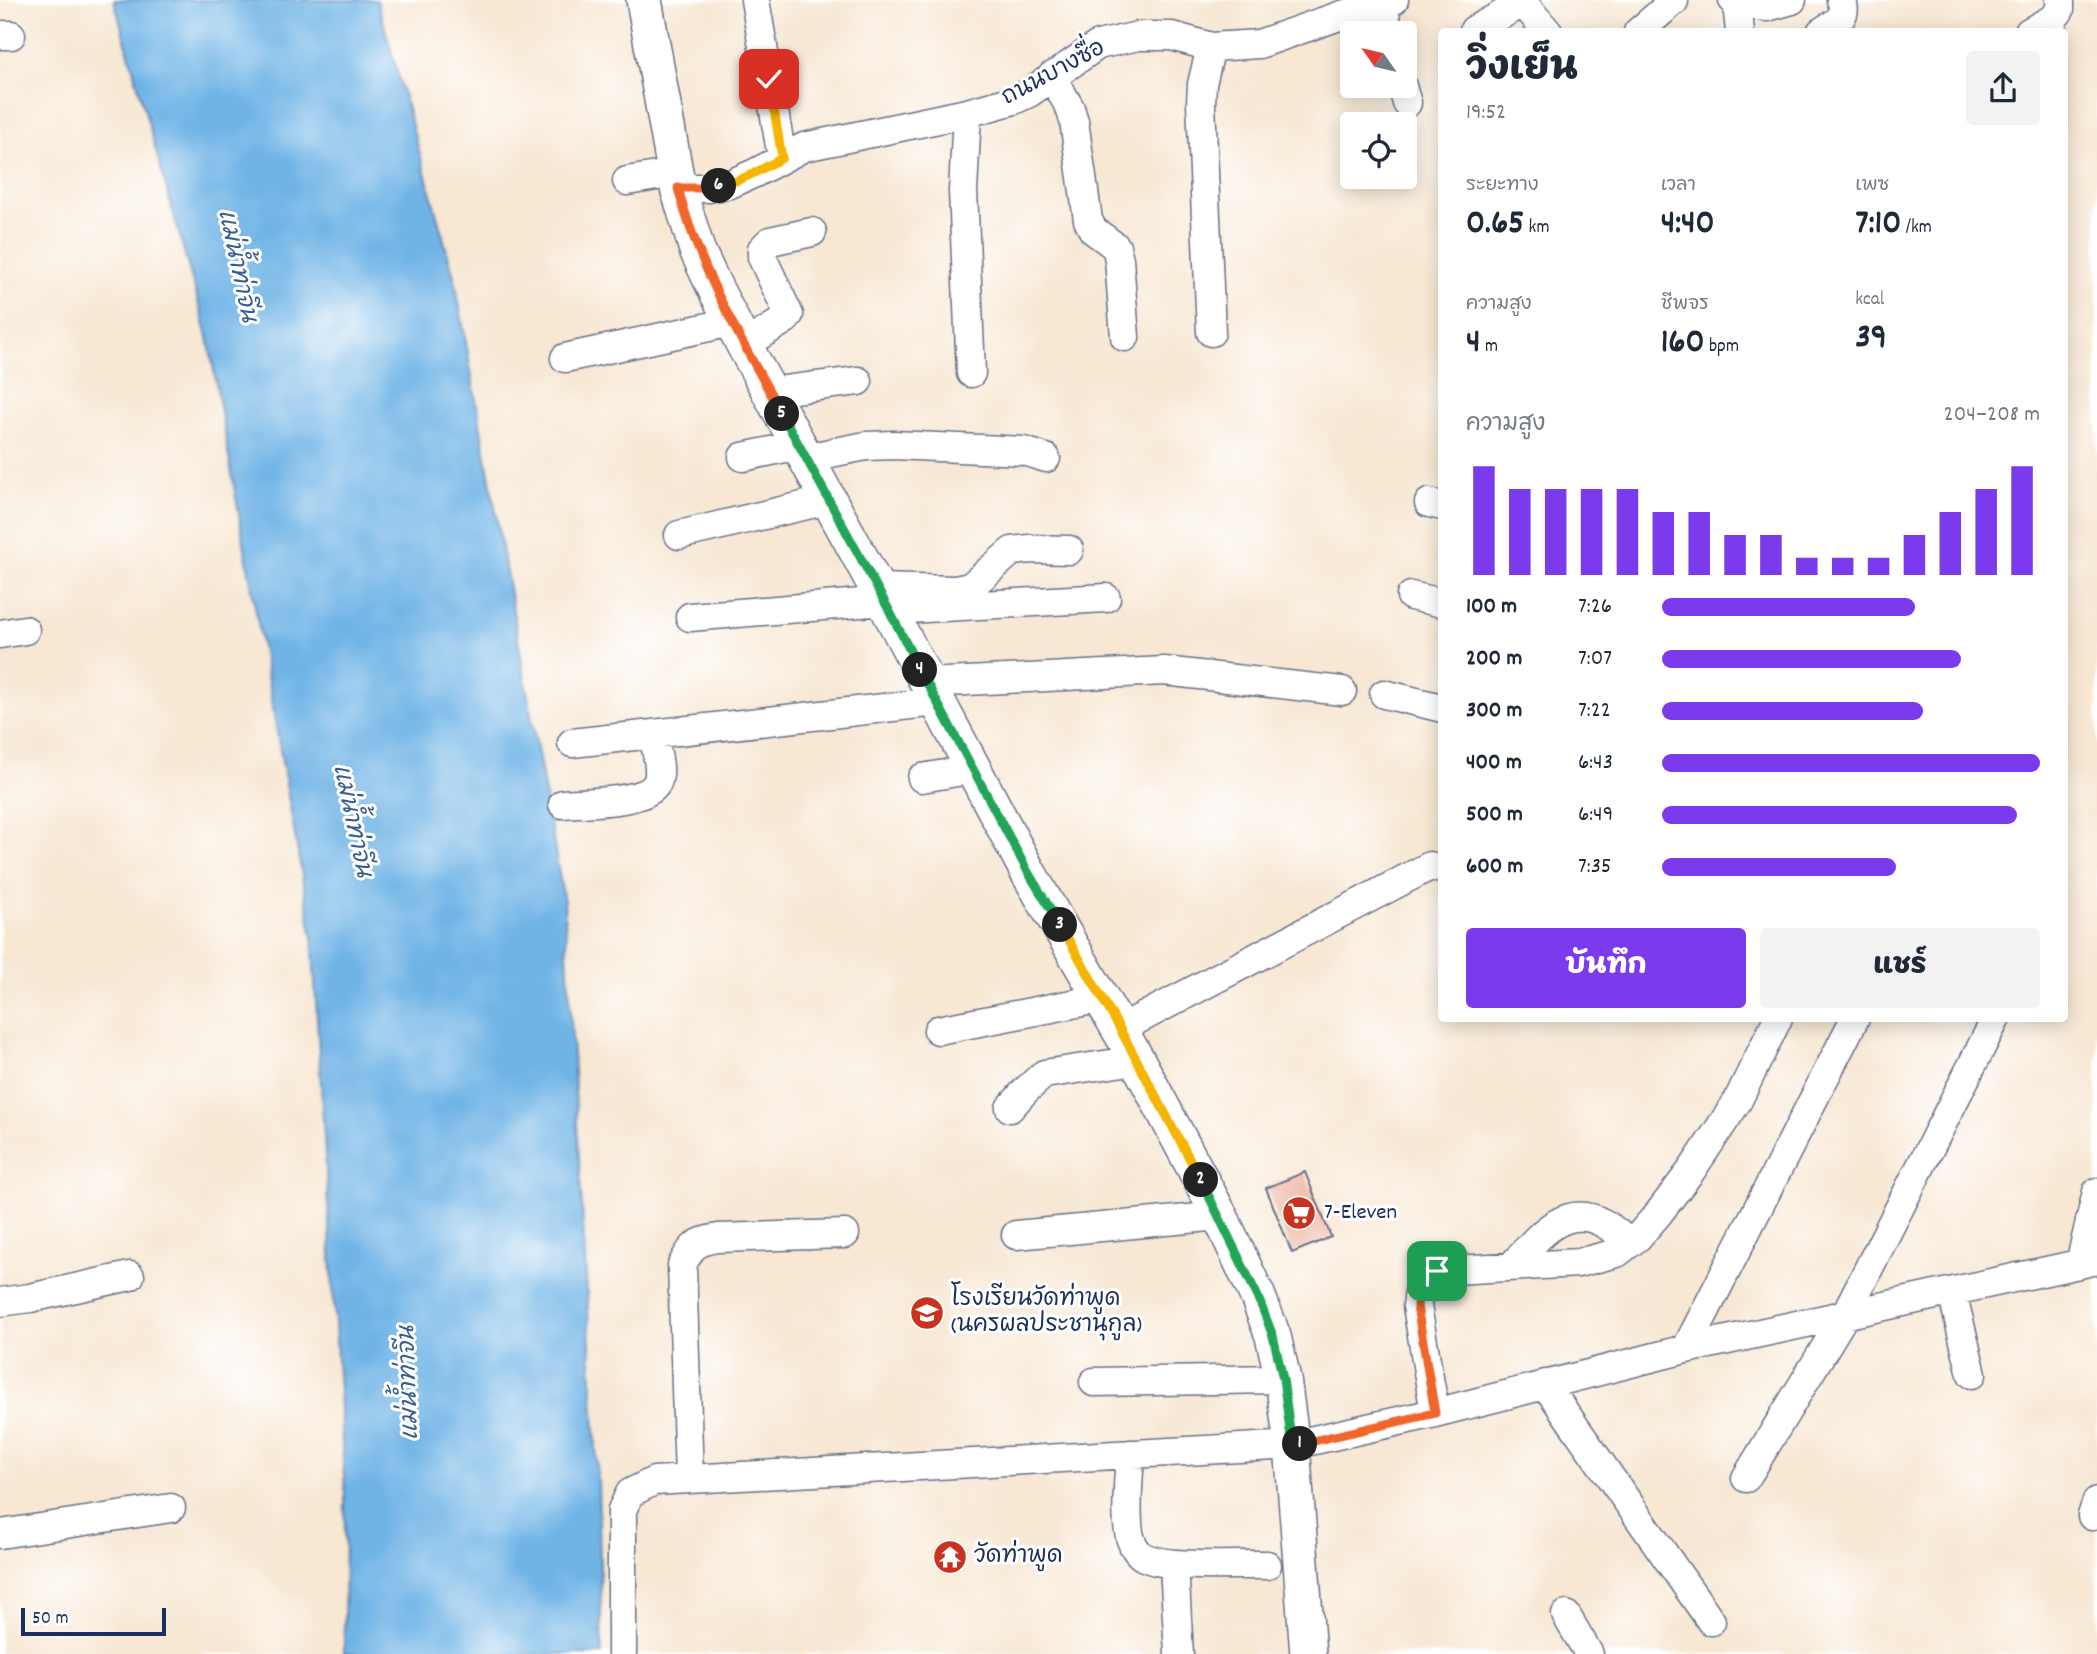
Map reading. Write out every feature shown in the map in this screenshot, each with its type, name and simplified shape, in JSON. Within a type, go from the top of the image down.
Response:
[{"type":"main road","points":[[644,0],[677,181],[697,250],[769,392],[884,599],[1028,872],[1137,1060],[1220,1216],[1258,1297],[1273,1336],[1283,1379],[1292,1445],[1282,1565],[1308,1654]]},
{"type":"street","points":[[755,0],[782,158]]},
{"type":"street","points":[[1737,12],[1792,0]]},
{"type":"street","points":[[2036,28],[2054,18],[2060,10],[2060,0]]},
{"type":"street","points":[[1643,28],[1674,1]]},
{"type":"street","points":[[1478,28],[1523,3],[1545,28]]},
{"type":"street","points":[[1826,28],[1840,18],[1843,4]]},
{"type":"street","name":"ถนนบางซื่อ","points":[[627,181],[677,181],[709,188],[730,184],[804,146],[967,113],[1014,100],[1029,93],[1098,46],[1138,36],[1172,36],[1211,47],[1259,44],[1387,10]]},
{"type":"street","points":[[1211,47],[1202,85],[1201,103],[1211,332]]},
{"type":"street","points":[[1052,76],[1070,107],[1074,121],[1088,220],[1093,230],[1116,247],[1125,337]]},
{"type":"street","points":[[967,113],[963,191],[971,373]]},
{"type":"street","points":[[565,358],[738,333],[786,319],[789,315],[762,257],[762,249],[770,242],[812,232]]},
{"type":"street","points":[[769,392],[858,381]]},
{"type":"street","points":[[743,457],[894,446],[1024,451],[1046,458]]},
{"type":"street","points":[[679,535],[828,500]]},
{"type":"street","points":[[690,617],[955,590],[970,587],[1012,551],[1069,550]]},
{"type":"street","points":[[1412,596],[1438,602]]},
{"type":"street","points":[[884,599],[1106,598]]},
{"type":"street","points":[[572,743],[653,734],[932,693],[1164,671],[1342,691]]},
{"type":"street","points":[[1384,694],[1438,707]]},
{"type":"street","points":[[564,804],[635,797],[652,789],[659,774],[653,734]]},
{"type":"street","points":[[922,778],[974,769]]},
{"type":"street","points":[[1120,1029],[1430,866],[1438,868]]},
{"type":"street","points":[[938,1030],[1102,998]]},
{"type":"street","points":[[1435,1413],[1417,1306],[1419,1287],[1424,1279],[1437,1271],[1578,1263],[1617,1253],[1658,1214],[1691,1171],[1737,1102],[1776,1022]]},
{"type":"street","points":[[1686,1349],[1853,1022]]},
{"type":"street","points":[[1746,1478],[1845,1315],[1994,1022]]},
{"type":"street","points":[[1010,1108],[1044,1074],[1137,1060]]},
{"type":"street","points":[[622,1654],[622,1510],[630,1493],[654,1481],[1292,1445],[1435,1413],[1686,1349],[2088,1262],[2097,1192]]},
{"type":"street","points":[[1016,1236],[1220,1216]]},
{"type":"street","points":[[1512,1266],[1544,1231],[1561,1220],[1584,1216],[1593,1219],[1630,1243]]},
{"type":"street","points":[[689,1479],[682,1265],[691,1247],[704,1240],[718,1238],[845,1234]]},
{"type":"street","points":[[0,1302],[130,1276]]},
{"type":"street","points":[[1952,1292],[1972,1374]]},
{"type":"street","points":[[1094,1382],[1283,1379]]},
{"type":"street","points":[[1545,1384],[1712,1620]]},
{"type":"street","points":[[1129,1454],[1130,1539],[1140,1556],[1174,1564],[1282,1565]]},
{"type":"street","points":[[0,1534],[171,1508]]},
{"type":"street","points":[[1174,1564],[1178,1654]]},
{"type":"street","points":[[1566,1615],[1589,1654]]},
{"type":"water","name":"แม่น้ำท่าจีน","points":[[114,0],[377,0],[455,280],[564,902],[598,1481],[602,1654],[344,1654],[345,1493],[312,933],[208,337]]},
{"type":"building","name":"7-Eleven","points":[[1305,1172],[1331,1237],[1292,1253],[1266,1188]]},
{"type":"place","name":"7-Eleven","points":[[1299,1213]]},
{"type":"place","name":"โรงเรียนวัดท่าพูด (นครผลประชานุกูล)","points":[[927,1313]]},
{"type":"place","name":"วัดท่าพูด","points":[[950,1557]]},
{"type":"route","points":[[769,79],[782,158],[730,184],[709,188],[678,188],[697,250],[744,345],[1028,872],[1120,1029],[1220,1216],[1273,1336],[1283,1379],[1292,1445],[1435,1413],[1417,1306],[1419,1287],[1424,1279],[1437,1271]]}]
